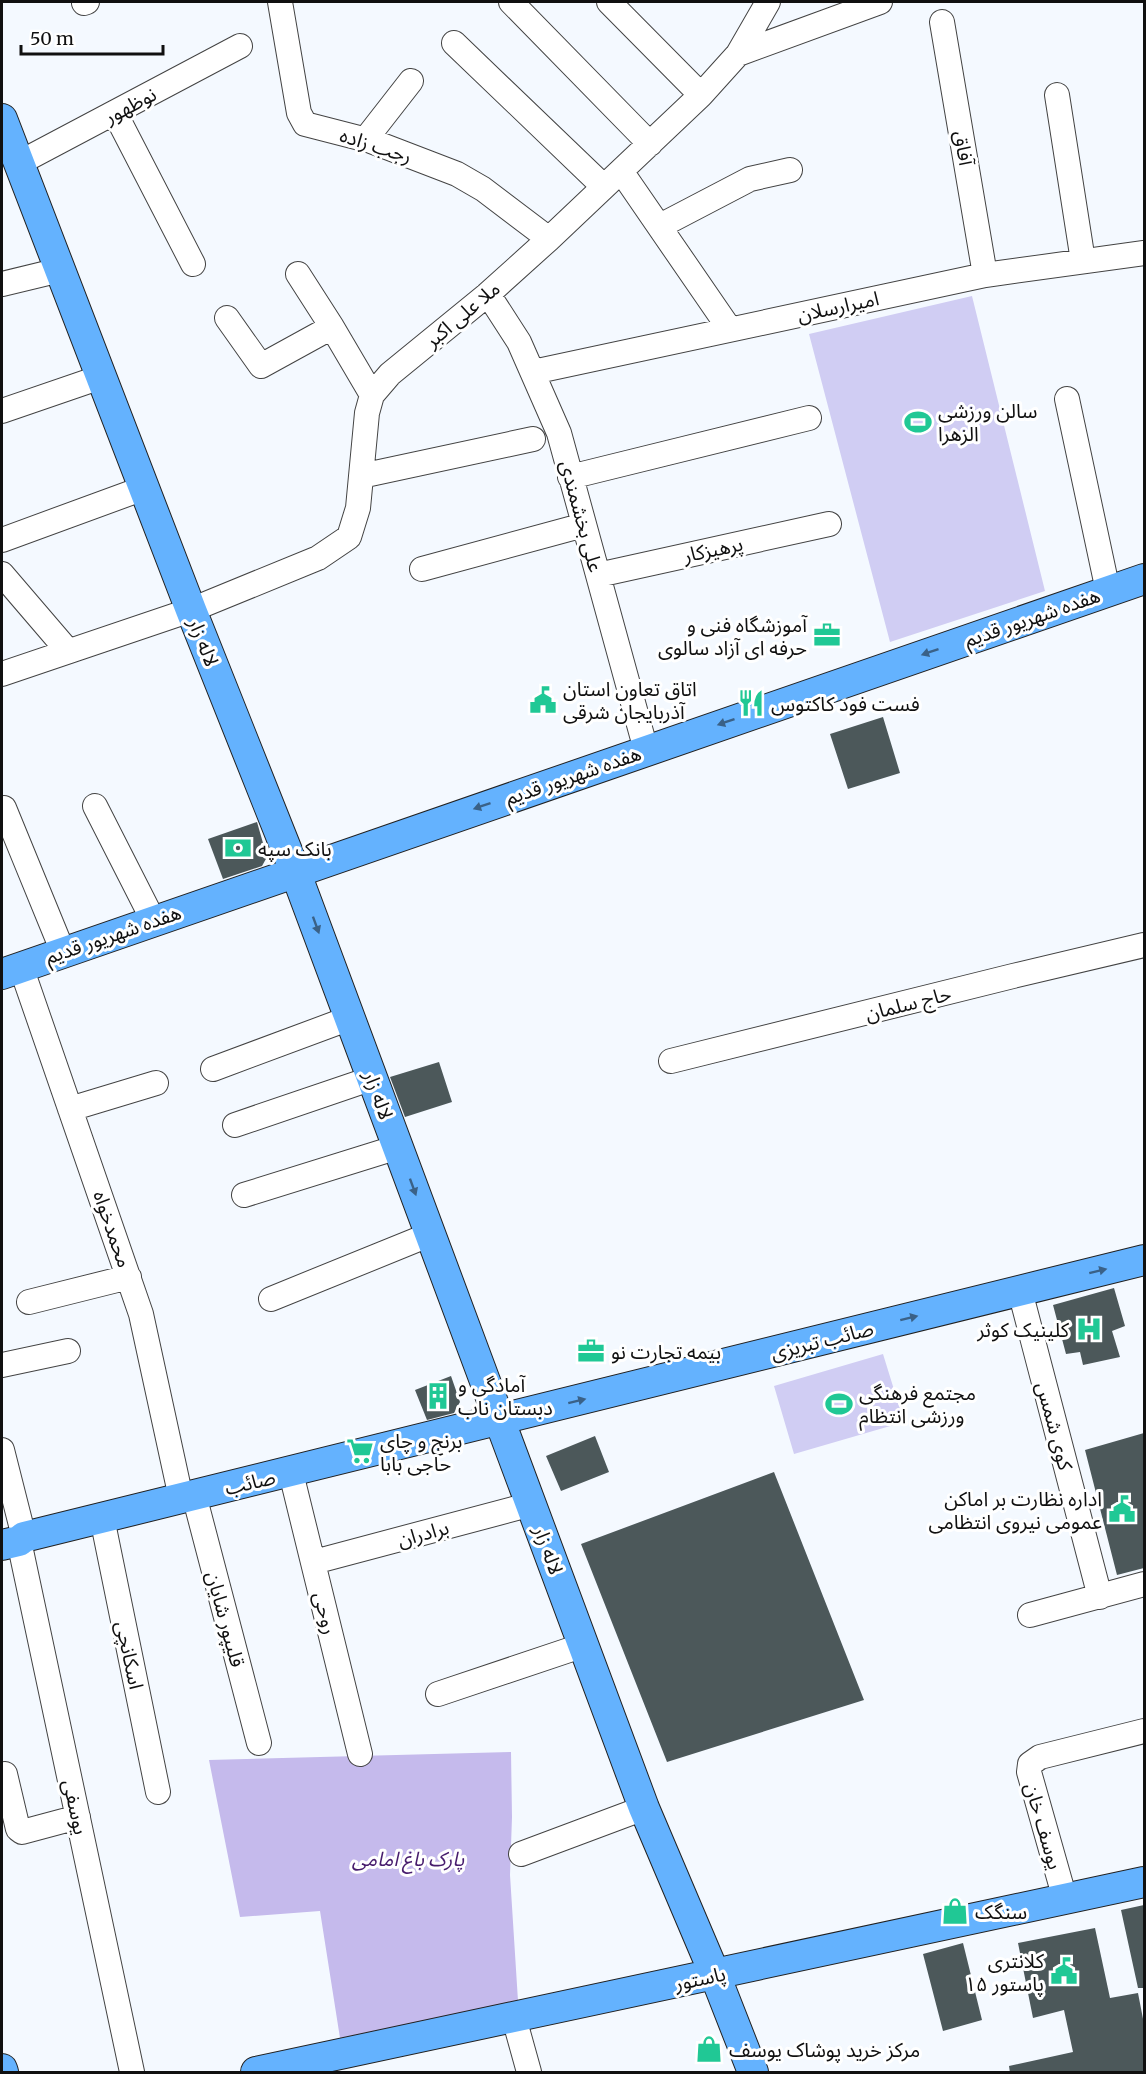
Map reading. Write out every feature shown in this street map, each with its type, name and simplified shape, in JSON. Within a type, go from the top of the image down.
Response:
[{"type":"main road","name":"لاله زار","points":[[2,119],[191,610],[296,871],[644,1808],[715,1975],[753,2073]]},
{"type":"main road","name":"هفده شهریور قدیم","points":[[11,970],[1144,579]]},
{"type":"main road","name":"صائب تبریزی","points":[[500,1421],[1144,1260]]},
{"type":"main road","name":"صائب","points":[[15,1541],[500,1421]]},
{"type":"main road","name":"پاستور","points":[[256,2073],[1144,1882]]},
{"type":"street","name":"رجب زاده","points":[[280,2],[299,113],[305,124],[365,140],[457,174],[483,189],[549,239]]},
{"type":"street","points":[[511,2],[650,144]]},
{"type":"street","points":[[609,2],[701,95]]},
{"type":"street","name":"ملا علی اکبر","points":[[2,674],[191,610],[318,558],[349,537],[358,508],[367,413],[372,395],[390,374],[488,294],[549,239],[701,95],[738,54],[768,2]]},
{"type":"street","points":[[738,54],[880,2]]},
{"type":"street","name":"آفاق","points":[[942,22],[985,275]]},
{"type":"street","points":[[454,43],[612,179],[660,226],[729,328]]},
{"type":"street","name":"نوظهور","points":[[19,163],[240,46]]},
{"type":"street","points":[[365,140],[411,81]]},
{"type":"street","points":[[1057,95],[1083,261]]},
{"type":"street","points":[[115,113],[193,264]]},
{"type":"street","points":[[660,226],[750,179],[790,170]]},
{"type":"street","name":"امیرارسلان","points":[[533,372],[729,328],[985,275],[1144,253]]},
{"type":"street","points":[[2,284],[60,270]]},
{"type":"street","points":[[298,274],[372,395]]},
{"type":"street","name":"علی بخشمندی","points":[[488,294],[519,342],[559,433],[646,750]]},
{"type":"street","points":[[227,318],[261,366],[332,327]]},
{"type":"street","points":[[2,411],[101,377]]},
{"type":"street","points":[[1066,399],[1108,591]]},
{"type":"street","points":[[570,477],[809,418]]},
{"type":"street","points":[[361,476],[533,439]]},
{"type":"street","points":[[2,540],[144,488]]},
{"type":"street","name":"پرهیزکار","points":[[598,575],[829,524]]},
{"type":"street","points":[[422,569],[584,525]]},
{"type":"street","points":[[2,574],[68,651]]},
{"type":"street","points":[[95,806],[153,920]]},
{"type":"street","points":[[4,808],[63,952]]},
{"type":"street","name":"حاج سلمان","points":[[671,1061],[1144,945]]},
{"type":"street","name":"محمدخواه","points":[[11,970],[70,1109],[129,1277],[141,1314],[187,1497]]},
{"type":"street","points":[[213,1068],[350,1018]]},
{"type":"street","points":[[235,1125],[373,1078]]},
{"type":"street","points":[[70,1109],[156,1083]]},
{"type":"street","points":[[244,1195],[398,1147]]},
{"type":"street","points":[[271,1299],[431,1234]]},
{"type":"street","points":[[29,1302],[129,1277]]},
{"type":"street","name":"کوی شمس","points":[[1020,1291],[1100,1597]]},
{"type":"street","points":[[2,1365],[68,1351]]},
{"type":"street","name":"یوسفی","points":[[2,1450],[15,1541],[78,1816],[132,2073]]},
{"type":"street","name":"روحی","points":[[291,1473],[360,1754]]},
{"type":"street","name":"قلیپور شایان","points":[[187,1497],[259,1743]]},
{"type":"street","name":"برادران","points":[[314,1562],[532,1504]]},
{"type":"street","name":"اسکانچی","points":[[102,1518],[158,1792]]},
{"type":"street","points":[[1030,1615],[1144,1584]]},
{"type":"street","points":[[438,1694],[584,1645]]},
{"type":"street","name":"یوسف خان","points":[[1065,1899],[1029,1772],[1030,1764],[1040,1757],[1144,1731]]},
{"type":"street","points":[[5,1774],[18,1829],[22,1832],[78,1816]]},
{"type":"street","points":[[521,1854],[644,1808]]},
{"type":"street","points":[[514,2018],[529,2073]]},
{"type":"green space","name":"پارک باغ امامی","points":[[511,1752],[510,1875],[518,2001],[340,2038],[320,1911],[240,1917],[209,1760]]},
{"type":"shaded area","name":"سالن ورزشی الزهرا","points":[[972,296],[1045,591],[890,642],[809,334]]},
{"type":"shaded area","name":"مجتمع فرهنگی ورزشی انتظام","points":[[883,1354],[904,1422],[794,1454],[774,1386]]},
{"type":"building","points":[[883,717],[900,773],[848,789],[830,734]]},
{"type":"building","name":"بانک سپه","points":[[257,822],[267,857],[262,866],[223,879],[208,839]]},
{"type":"building","points":[[439,1062],[452,1102],[405,1117],[390,1077]]},
{"type":"building","name":"کلینیک کوثر","points":[[1114,1288],[1125,1326],[1112,1331],[1120,1357],[1083,1365],[1080,1352],[1066,1354],[1053,1305]]},
{"type":"building","name":"آمادگی و دبستان ناب","points":[[451,1376],[460,1402],[454,1413],[427,1420],[415,1390]]},
{"type":"building","name":"اداره نظارت بر اماکن عمومی نیروی انتظامی","points":[[1144,1433],[1144,1568],[1117,1575],[1085,1450]]},
{"type":"building","points":[[595,1436],[609,1472],[561,1491],[546,1456]]},
{"type":"building","points":[[774,1472],[864,1700],[667,1762],[581,1544]]},
{"type":"building","points":[[1144,1905],[1144,1988],[1138,1988],[1121,1910]]},
{"type":"building","points":[[1095,1928],[1110,1998],[1138,1993],[1144,2024],[1144,2073],[1010,2073],[1009,2066],[1073,2052],[1064,2010],[1033,2018],[1018,1943]]},
{"type":"building","points":[[963,1943],[982,2020],[943,2031],[923,1954]]},
{"type":"place","name":"سالن ورزشی الزهرا","points":[[918,422]]},
{"type":"place","name":"آموزشگاه فنی و حرفه ای آزاد سالوی","points":[[827,635]]},
{"type":"place","name":"اتاق تعاون استان آذربایجان شرقی","points":[[543,700]]},
{"type":"place","name":"فست فود کاکتوس","points":[[751,703]]},
{"type":"place","name":"بانک سپه","points":[[238,848]]},
{"type":"place","name":"کلینیک کوثر","points":[[1089,1329]]},
{"type":"place","name":"بیمه تجارت نو","points":[[591,1351]]},
{"type":"place","name":"آمادگی و دبستان ناب","points":[[438,1396]]},
{"type":"place","name":"مجتمع فرهنگی ورزشی انتظام","points":[[839,1404]]},
{"type":"place","name":"برنج و چای حاجی بابا","points":[[360,1451]]},
{"type":"place","name":"اداره نظارت بر اماکن عمومی نیروی انتظامی","points":[[1122,1509]]},
{"type":"place","name":"سنگک","points":[[955,1911]]},
{"type":"place","name":"کلانتری ۱۵ پاستور","points":[[1064,1971]]},
{"type":"place","name":"مرکز خرید پوشاک یوسف","points":[[709,2049]]}]
